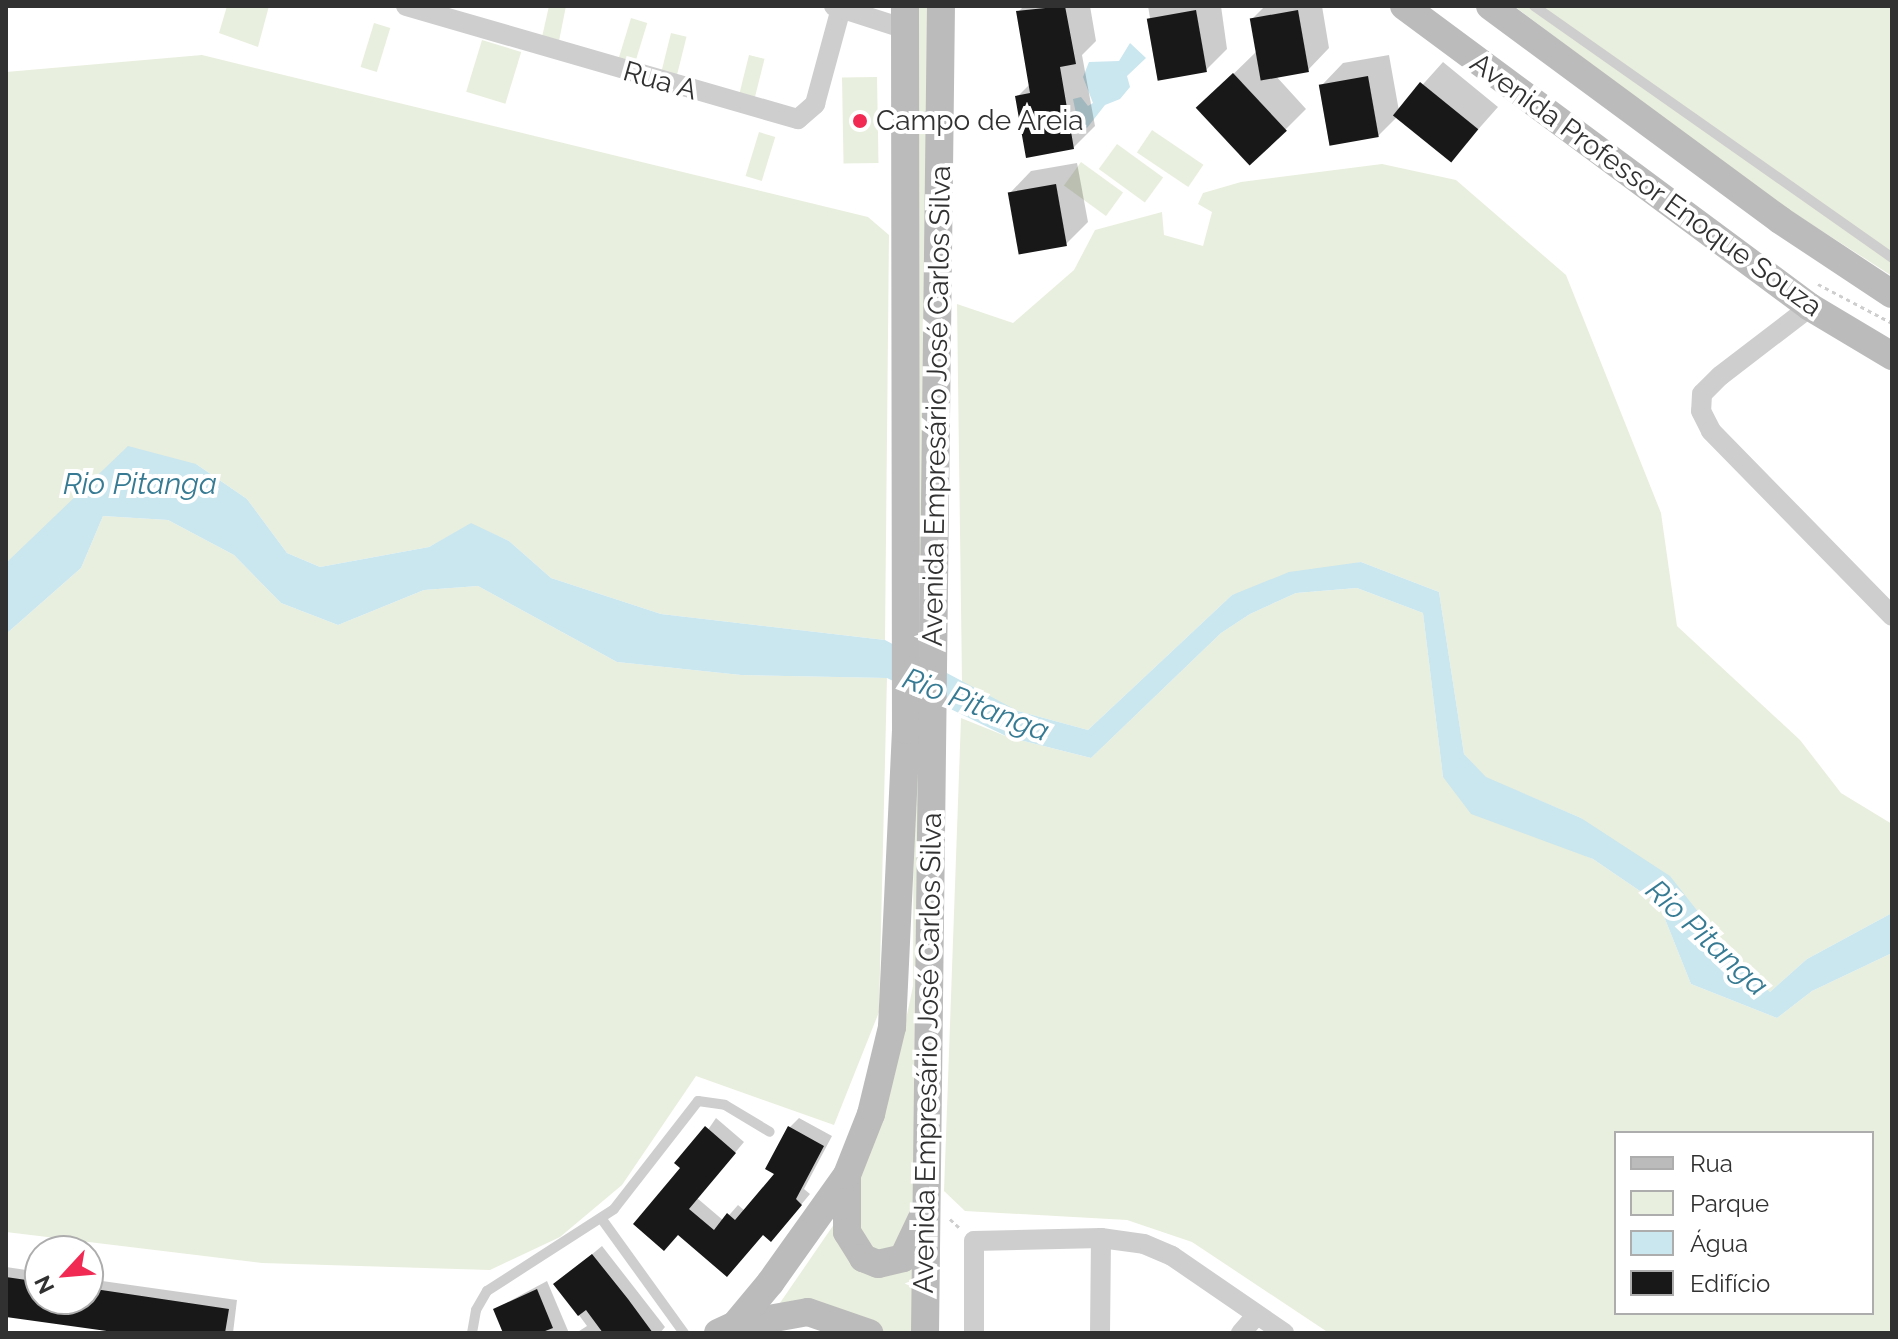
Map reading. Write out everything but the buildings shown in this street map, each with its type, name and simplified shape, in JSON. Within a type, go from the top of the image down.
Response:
[{"type":"main road","name":"Avenida Empresário José Carlos Silva","points":[[727,1329],[847,1175],[871,1114],[892,1027],[919,726],[935,590],[941,6]]},
{"type":"main road","name":"Avenida Professor Enoque Souza","points":[[1404,6],[1810,307],[1892,356]]},
{"type":"main road","name":"Avenida Professor Enoque Souza","points":[[1490,6],[1780,220],[1892,294]]},
{"type":"main road","name":"Avenida Empresário José Carlos Silva","points":[[905,17],[903,593],[919,726],[927,1201],[925,1333]]},
{"type":"main road","points":[[847,1175],[847,1232],[852,1246],[878,1264],[903,1258],[927,1201]]},
{"type":"main road","points":[[727,1329],[808,1312],[869,1333]]},
{"type":"street","name":"Rua A","points":[[406,6],[798,119],[815,104],[837,7]]},
{"type":"street","points":[[837,7],[905,17]]},
{"type":"street","points":[[1810,307],[1720,376],[1702,394],[1701,411],[1711,431],[1892,616]]},
{"type":"street","points":[[1851,334],[1892,370]]},
{"type":"street","points":[[1100,1333],[1101,1238]]},
{"type":"street","points":[[974,1333],[974,1241],[1101,1238],[1144,1244],[1172,1256],[1284,1333]]},
{"type":"street","points":[[1241,1333],[1256,1316]]},
{"type":"lane","points":[[1534,6],[1892,258]]},
{"type":"lane","points":[[472,1333],[476,1310],[491,1287],[601,1218],[623,1199],[698,1101],[715,1101],[770,1132]]},
{"type":"lane","points":[[601,1218],[684,1333]]},
{"type":"path","points":[[927,1201],[974,1241]]},
{"type":"green space","points":[[227,6],[269,6],[258,47],[219,33]]},
{"type":"green space","points":[[549,6],[566,6],[559,41],[542,37]]},
{"type":"green space","points":[[916,6],[929,6],[915,1333],[874,1333],[771,1316],[852,1198],[894,1077],[913,986]]},
{"type":"green space","points":[[1514,6],[1892,6],[1892,276],[1766,195]]},
{"type":"green space","points":[[631,18],[647,23],[634,67],[618,62]]},
{"type":"green space","points":[[374,23],[390,28],[377,72],[361,67]]},
{"type":"green space","points":[[671,33],[687,37],[676,81],[660,77]]},
{"type":"green space","points":[[482,40],[521,52],[505,104],[466,92]]},
{"type":"green space","points":[[202,55],[868,217],[889,235],[885,640],[661,614],[551,578],[509,541],[471,524],[429,547],[320,567],[287,553],[247,499],[196,464],[38,536],[6,563],[6,72]]},
{"type":"green space","points":[[749,55],[765,59],[753,104],[738,100]]},
{"type":"green space","name":"Campo de Areia","points":[[877,77],[879,163],[844,164],[842,78]]},
{"type":"green space","points":[[1152,130],[1203,165],[1188,187],[1137,152]]},
{"type":"green space","points":[[759,132],[775,137],[762,181],[746,176]]},
{"type":"green space","points":[[1117,144],[1163,178],[1145,203],[1099,169]]},
{"type":"green space","points":[[1081,162],[1123,193],[1106,216],[1064,185]]},
{"type":"green space","points":[[1382,164],[1456,180],[1566,275],[1661,513],[1677,626],[1800,740],[1841,793],[1892,824],[1892,913],[1807,959],[1770,992],[1581,818],[1486,778],[1464,754],[1439,592],[1361,562],[1232,595],[1088,730],[1018,711],[962,684],[957,304],[1013,323],[1074,270],[1095,230],[1162,212],[1164,235],[1203,246],[1212,212],[1198,204],[1203,193],[1241,182]]},
{"type":"green space","points":[[103,516],[168,520],[234,555],[281,603],[338,625],[424,590],[478,586],[617,662],[741,675],[887,678],[879,1012],[834,1125],[696,1076],[622,1185],[560,1237],[490,1270],[262,1263],[104,1244],[104,1235],[6,1232],[6,634],[81,568]]},
{"type":"green space","points":[[1357,588],[1423,613],[1443,777],[1551,841],[1593,859],[1659,904],[1691,984],[1777,1018],[1812,991],[1892,953],[1892,1333],[1329,1333],[1192,1242],[1127,1220],[965,1211],[944,1191],[961,718],[1008,737],[1091,758],[1221,633],[1250,614],[1296,593]]},
{"type":"water","points":[[1130,43],[1146,58],[1127,76],[1130,87],[1120,99],[1105,105],[1087,128],[1078,123],[1073,99],[1081,97],[1088,106],[1093,103],[1083,77],[1089,62],[1119,61]]},
{"type":"water","name":"Rio Pitanga","points":[[128,446],[196,464],[247,499],[287,553],[320,567],[429,547],[471,523],[509,541],[551,578],[661,614],[885,640],[1018,711],[1088,730],[1232,595],[1289,572],[1361,562],[1439,592],[1464,754],[1486,777],[1581,818],[1670,876],[1728,950],[1770,992],[1807,959],[1892,913],[1892,953],[1812,991],[1777,1018],[1691,984],[1659,904],[1593,859],[1471,814],[1443,777],[1423,613],[1357,588],[1296,593],[1250,614],[1221,633],[1091,758],[1008,737],[887,678],[741,675],[617,662],[478,586],[424,590],[338,625],[281,603],[234,555],[168,520],[103,516],[81,568],[6,634],[6,563]]},
{"type":"place","name":"Campo de Areia","points":[[860,121]]}]
